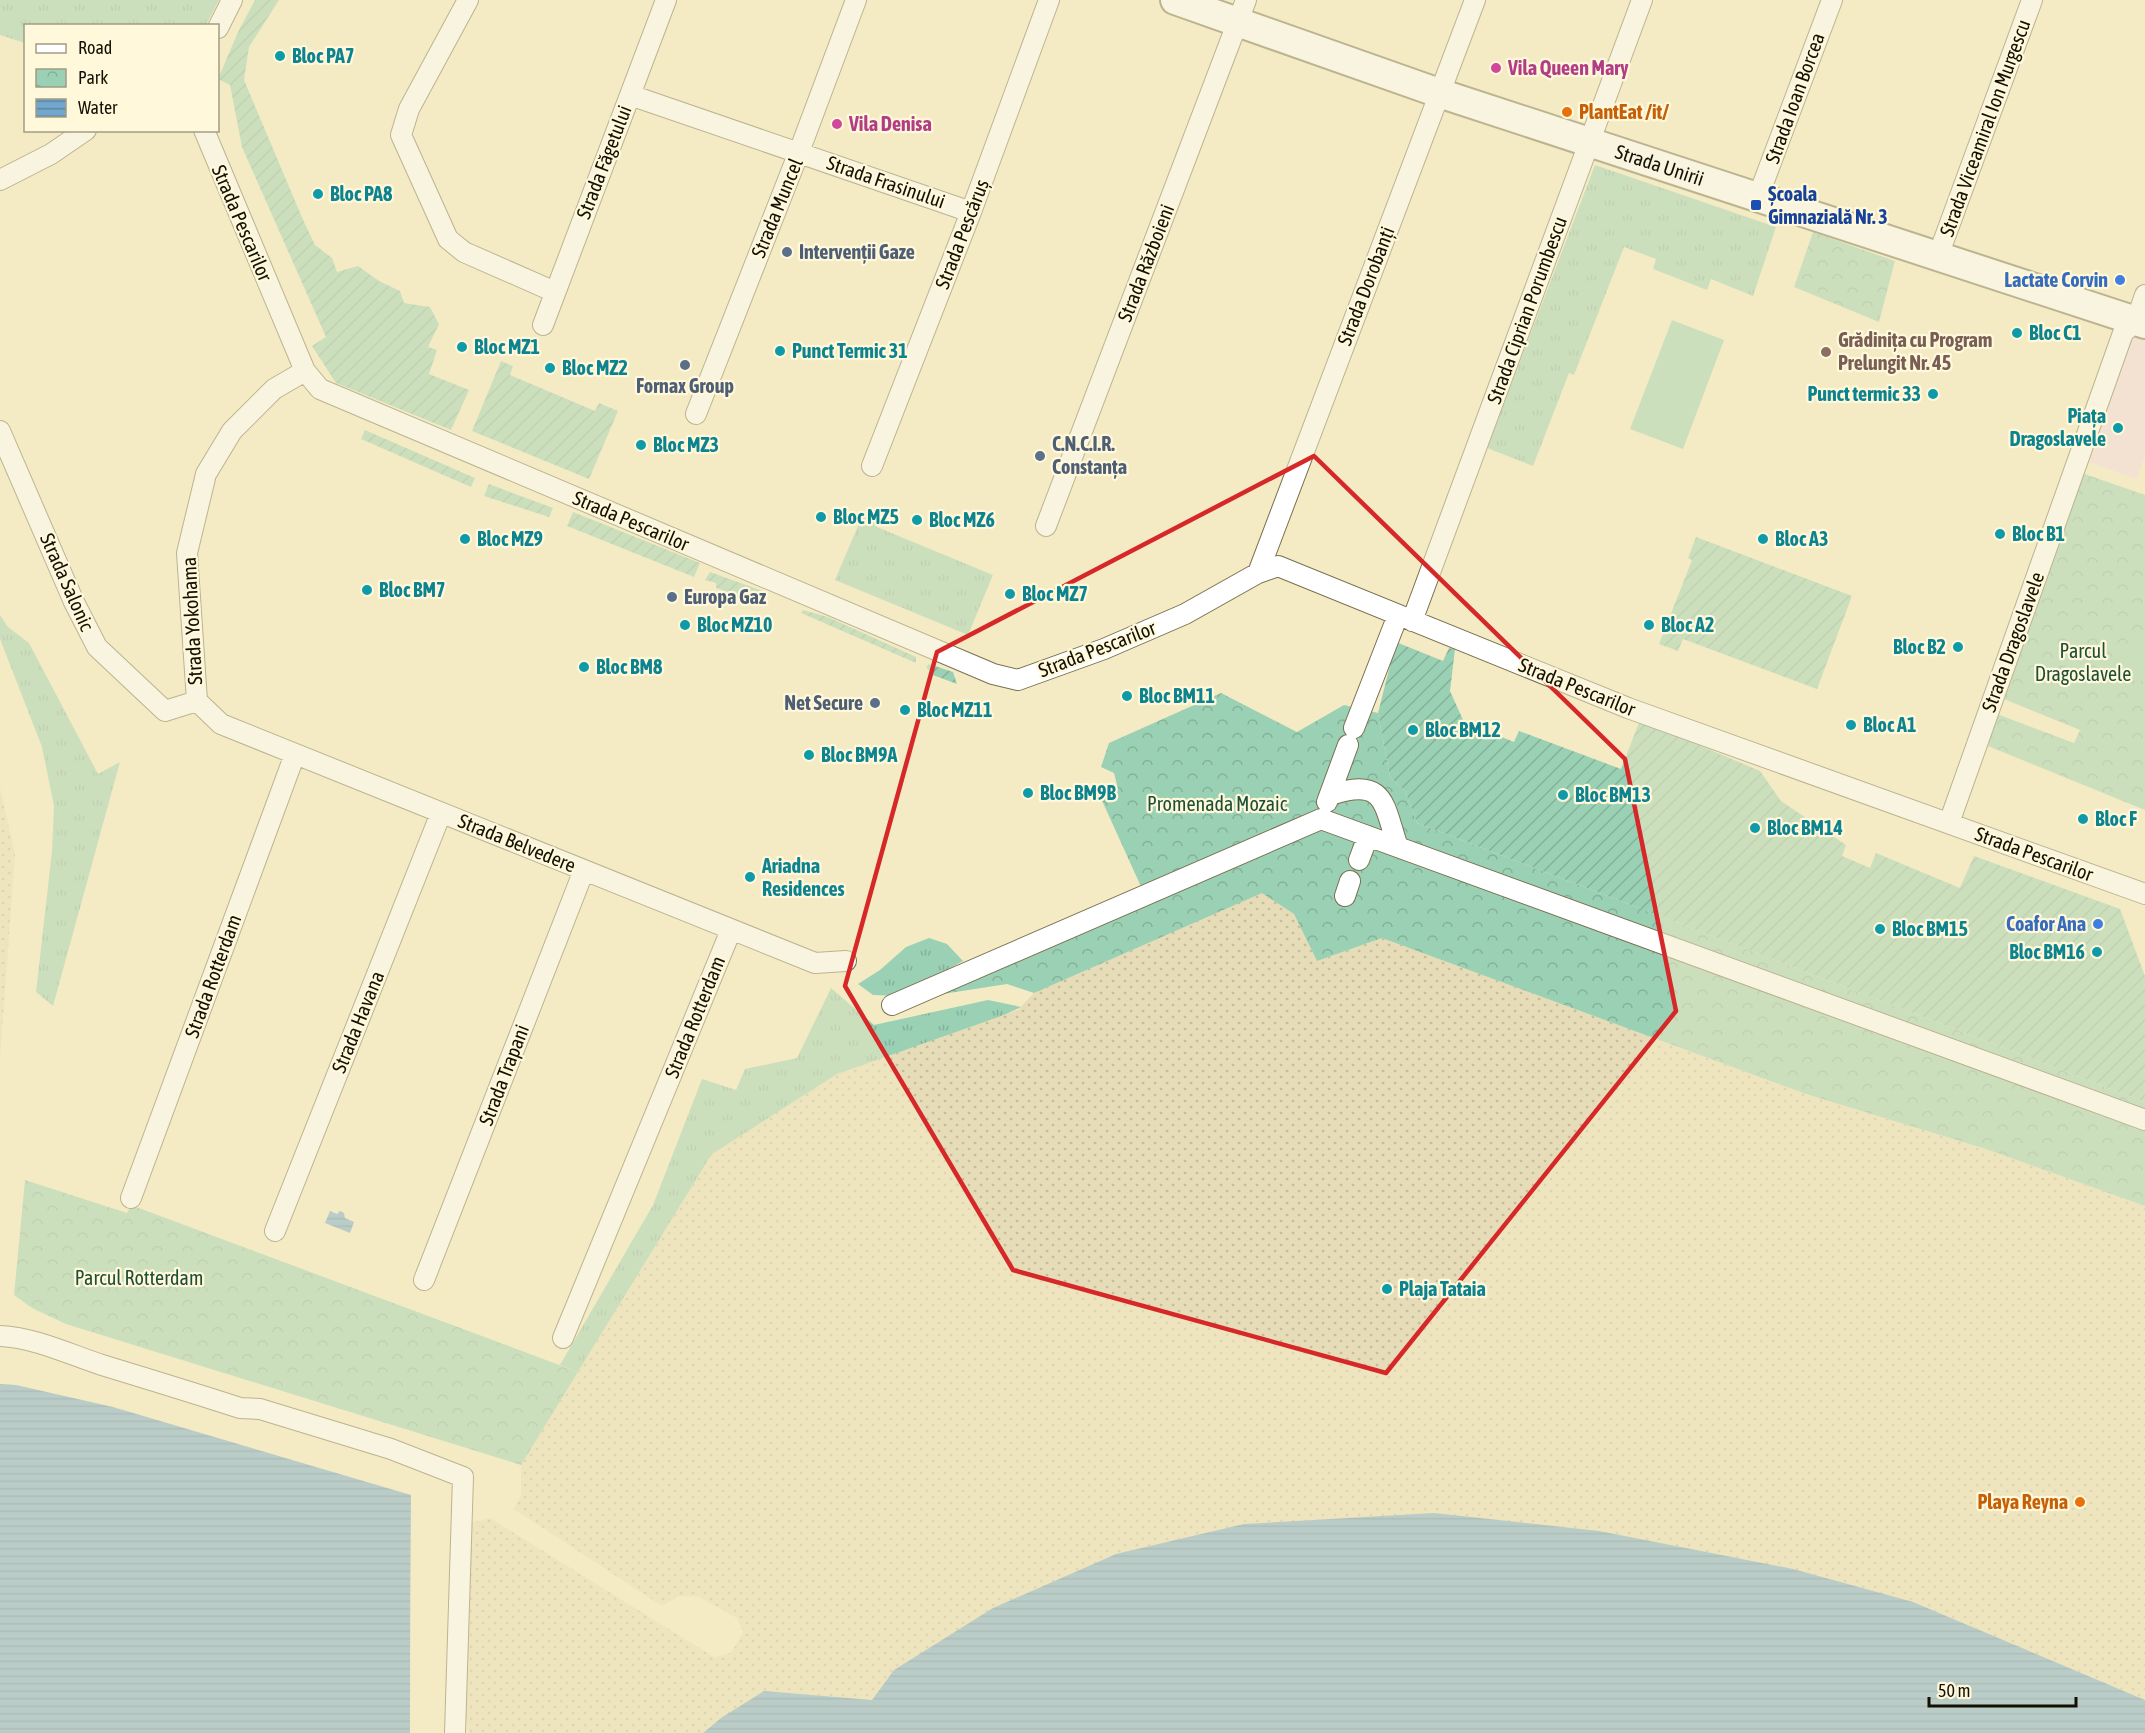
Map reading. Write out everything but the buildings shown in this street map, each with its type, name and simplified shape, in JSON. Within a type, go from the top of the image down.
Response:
[{"type":"street","points":[[219,26],[232,0]]},
{"type":"street","points":[[468,0],[408,109],[401,135],[448,239],[464,252],[555,292]]},
{"type":"street","name":"Strada Făgetului","points":[[543,325],[666,0]]},
{"type":"street","name":"Strada Muncel","points":[[696,414],[856,0]]},
{"type":"street","name":"Strada Pescăruș","points":[[872,466],[971,212],[1049,0]]},
{"type":"street","name":"Strada Unirii","points":[[1175,0],[1242,10],[1439,93],[1938,256],[2142,313]]},
{"type":"street","name":"Strada Dorobanți","points":[[1258,573],[1475,0]]},
{"type":"street","name":"Strada Ciprian Porumbescu","points":[[1321,819],[1351,736],[1405,618],[1590,141],[1642,0]]},
{"type":"street","name":"Strada Ioan Borcea","points":[[1758,197],[1832,0]]},
{"type":"street","name":"Strada Viceamiral Ion Murgescu","points":[[1938,256],[2032,0]]},
{"type":"street","name":"Strada Războieni","points":[[1046,526],[1242,10]]},
{"type":"street","name":"Strada Frasinului","points":[[630,95],[971,212]]},
{"type":"street","points":[[0,180],[51,154],[83,132]]},
{"type":"street","name":"Strada Pescarilor","points":[[205,132],[304,371],[320,389],[993,674],[1018,680],[1104,649],[1185,614],[1258,573],[1278,566],[1628,708],[2145,894]]},
{"type":"street","name":"Strada Dragoslavele","points":[[1949,824],[2123,333],[2142,313]]},
{"type":"street","name":"Strada Yokohama","points":[[165,711],[197,701],[187,553],[206,474],[232,431],[274,390],[304,371]]},
{"type":"street","name":"Strada Salonic","points":[[0,431],[74,602],[96,647],[165,711]]},
{"type":"street","name":"Strada Belvedere","points":[[197,701],[221,724],[731,930],[814,963],[846,961]]},
{"type":"street","name":"Strada Rotterdam","points":[[131,1198],[295,754]]},
{"type":"street","points":[[1330,795],[1353,788],[1375,793],[1386,809],[1398,847]]},
{"type":"street","name":"Strada Havana","points":[[275,1231],[441,813]]},
{"type":"street","points":[[892,1005],[1321,819],[2145,1120]]},
{"type":"street","points":[[1359,860],[1368,836]]},
{"type":"street","name":"Strada Trapani","points":[[424,1280],[584,870]]},
{"type":"street","name":"Strada Rotterdam","points":[[563,1338],[731,930]]},
{"type":"street","points":[[0,1336],[18,1337],[53,1346],[99,1364],[240,1408],[260,1409],[391,1449],[463,1477],[455,1733]]},
{"type":"highlighted area","points":[[1314,456],[1625,759],[1676,1011],[1386,1373],[1013,1270],[845,986],[937,652]]},
{"type":"shaded area","points":[[2142,284],[2145,285],[2145,454],[2137,479],[2082,460]]},
{"type":"green space","points":[[0,0],[219,0],[207,24],[24,24],[24,43],[0,35]]},
{"type":"green space","points":[[255,0],[279,0],[249,47],[244,80],[315,245],[332,258],[337,272],[358,266],[379,281],[400,291],[404,303],[430,307],[439,324],[428,347],[437,350],[429,374],[469,390],[451,430],[336,383],[312,346],[326,337],[242,147],[230,85],[219,80],[238,32]]},
{"type":"green space","points":[[1595,165],[1776,227],[1753,296],[1711,279],[1707,290],[1653,269],[1656,259],[1624,247],[1574,375],[1569,373],[1533,466],[1487,448]]},
{"type":"green space","points":[[1813,232],[1895,261],[1879,322],[1794,287]]},
{"type":"green space","points":[[1672,320],[1724,340],[1683,449],[1630,429]]},
{"type":"green space","points":[[501,361],[513,366],[510,375],[595,411],[599,403],[618,411],[589,479],[472,431]]},
{"type":"green space","points":[[365,430],[475,478],[471,487],[361,439]]},
{"type":"green space","name":"Parcul Dragoslavele","points":[[2082,473],[2145,495],[2145,810],[1988,746],[1997,714],[2074,743],[2080,730],[2004,699]]},
{"type":"green space","points":[[489,484],[553,508],[549,517],[484,496]]},
{"type":"green space","points":[[573,512],[700,563],[694,577],[567,526]]},
{"type":"green space","points":[[864,512],[880,519],[877,527],[993,575],[968,635],[835,580]]},
{"type":"green space","points":[[1696,537],[1852,596],[1817,689],[1683,639],[1678,651],[1659,644],[1692,560],[1688,558]]},
{"type":"green space","points":[[710,572],[768,593],[765,602],[756,602],[716,588],[716,583],[705,580]]},
{"type":"green space","points":[[803,610],[828,617],[916,657],[916,663],[801,613]]},
{"type":"green space","points":[[0,615],[8,627],[29,643],[98,774],[120,762],[53,1006],[36,992],[52,851],[54,806],[42,747],[0,639]]},
{"type":"green space","points":[[2133,631],[2145,637],[2145,672],[2140,683],[2116,672]]},
{"type":"green space","points":[[1396,642],[1443,661],[1449,648],[1455,649],[1450,691],[1464,722],[1514,742],[1519,731],[1621,769],[1640,720],[1760,771],[1781,801],[1846,845],[1842,856],[1870,868],[1876,853],[1960,888],[1974,856],[2120,909],[2145,976],[2145,1102],[1417,823],[1405,791],[1390,777],[1378,713]]},
{"type":"green space","points":[[929,664],[953,672],[957,684],[933,675],[926,667]]},
{"type":"green space","name":"Promenada Mozaic","points":[[1221,693],[1297,732],[1344,705],[1378,713],[1390,777],[1405,791],[1417,823],[2145,1102],[2145,1206],[1986,1149],[1806,1094],[1382,938],[1317,961],[1294,914],[1262,893],[1034,993],[1007,984],[936,995],[1148,902],[1099,794],[1117,785],[1114,773],[1101,767],[1109,743]]},
{"type":"green space","points":[[929,938],[947,944],[963,961],[900,996],[873,995],[858,984],[880,970],[906,947]]},
{"type":"green space","points":[[831,988],[874,1025],[988,1000],[1021,1007],[712,1154],[578,1372],[560,1365],[653,1205],[702,1079],[736,1090],[745,1069],[797,1058]]},
{"type":"green space","name":"Parcul Rotterdam","points":[[25,1180],[127,1213],[131,1205],[578,1372],[521,1465],[66,1324],[32,1308],[14,1295]]},
{"type":"sand","points":[[0,788],[15,854],[0,1059]]},
{"type":"sand","name":"Plaja Tataia","points":[[1262,892],[1294,914],[1317,961],[1382,938],[1806,1094],[1986,1149],[2145,1206],[2145,1700],[1913,1602],[1116,1554],[993,1608],[894,1670],[872,1700],[764,1691],[721,1718],[703,1733],[469,1733],[465,1717],[471,1523],[490,1518],[714,1657],[731,1653],[743,1632],[737,1618],[699,1597],[679,1596],[662,1606],[514,1509],[521,1495],[521,1465],[712,1154],[837,1074],[1018,1010],[1034,993]]},
{"type":"water","points":[[330,1211],[337,1214],[340,1211],[344,1213],[345,1218],[354,1222],[350,1233],[325,1223]]},
{"type":"water","points":[[0,1384],[16,1385],[113,1407],[411,1495],[410,1733],[0,1733]]},
{"type":"water","points":[[1434,1513],[1599,1531],[1793,1569],[1913,1602],[2145,1700],[2145,1733],[703,1733],[721,1718],[764,1691],[872,1700],[894,1670],[993,1608],[1116,1554],[1244,1524]]},
{"type":"pier","points":[[414,1493],[413,1733],[410,1733],[411,1495]]},
{"type":"place","name":"Bloc PA7","points":[[280,56]]},
{"type":"place","name":"Vila Queen Mary","points":[[1496,68]]},
{"type":"place","name":"PlantEat /it/","points":[[1567,112]]},
{"type":"place","name":"Vila Denisa","points":[[837,124]]},
{"type":"place","name":"Bloc PA8","points":[[318,194]]},
{"type":"place","name":"Școala Gimnazială Nr. 3","points":[[1756,205]]},
{"type":"place","name":"Intervenții Gaze","points":[[787,252]]},
{"type":"place","name":"Lactate Corvin","points":[[2120,280]]},
{"type":"place","name":"Bloc C1","points":[[2017,333]]},
{"type":"place","name":"Bloc MZ1","points":[[462,347]]},
{"type":"place","name":"Punct Termic 31","points":[[780,351]]},
{"type":"place","name":"Grădinița cu Program Prelungit Nr. 45","points":[[1826,352]]},
{"type":"place","name":"Fornax Group","points":[[685,365]]},
{"type":"place","name":"Bloc MZ2","points":[[550,368]]},
{"type":"place","name":"Punct termic 33","points":[[1933,394]]},
{"type":"place","name":"Piața Dragoslavele","points":[[2118,428]]},
{"type":"place","name":"Bloc MZ3","points":[[641,445]]},
{"type":"place","name":"C.N.C.I.R. Constanța","points":[[1040,456]]},
{"type":"place","name":"Bloc MZ5","points":[[821,517]]},
{"type":"place","name":"Bloc MZ6","points":[[917,520]]},
{"type":"place","name":"Bloc B1","points":[[2000,534]]},
{"type":"place","name":"Bloc MZ9","points":[[465,539]]},
{"type":"place","name":"Bloc A3","points":[[1763,539]]},
{"type":"place","name":"Bloc BM7","points":[[367,590]]},
{"type":"place","name":"Bloc MZ7","points":[[1010,594]]},
{"type":"place","name":"Europa Gaz","points":[[672,597]]},
{"type":"place","name":"Bloc MZ10","points":[[685,625]]},
{"type":"place","name":"Bloc A2","points":[[1649,625]]},
{"type":"place","name":"Bloc B2","points":[[1958,647]]},
{"type":"place","name":"Bloc BM8","points":[[584,667]]},
{"type":"place","name":"Bloc BM11","points":[[1127,696]]},
{"type":"place","name":"Net Secure","points":[[875,703]]},
{"type":"place","name":"Bloc MZ11","points":[[905,710]]},
{"type":"place","name":"Bloc A1","points":[[1851,725]]},
{"type":"place","name":"Bloc BM12","points":[[1413,730]]},
{"type":"place","name":"Bloc BM9A","points":[[809,755]]},
{"type":"place","name":"Bloc BM9B","points":[[1028,793]]},
{"type":"place","name":"Bloc BM13","points":[[1563,795]]},
{"type":"place","name":"Bloc F","points":[[2083,819]]},
{"type":"place","name":"Bloc BM14","points":[[1755,828]]},
{"type":"place","name":"Ariadna Residences","points":[[750,877]]},
{"type":"place","name":"Coafor Ana","points":[[2098,924]]},
{"type":"place","name":"Bloc BM15","points":[[1880,929]]},
{"type":"place","name":"Bloc BM16","points":[[2097,952]]},
{"type":"place","name":"Plaja Tataia","points":[[1387,1289]]},
{"type":"place","name":"Playa Reyna","points":[[2080,1502]]}]
